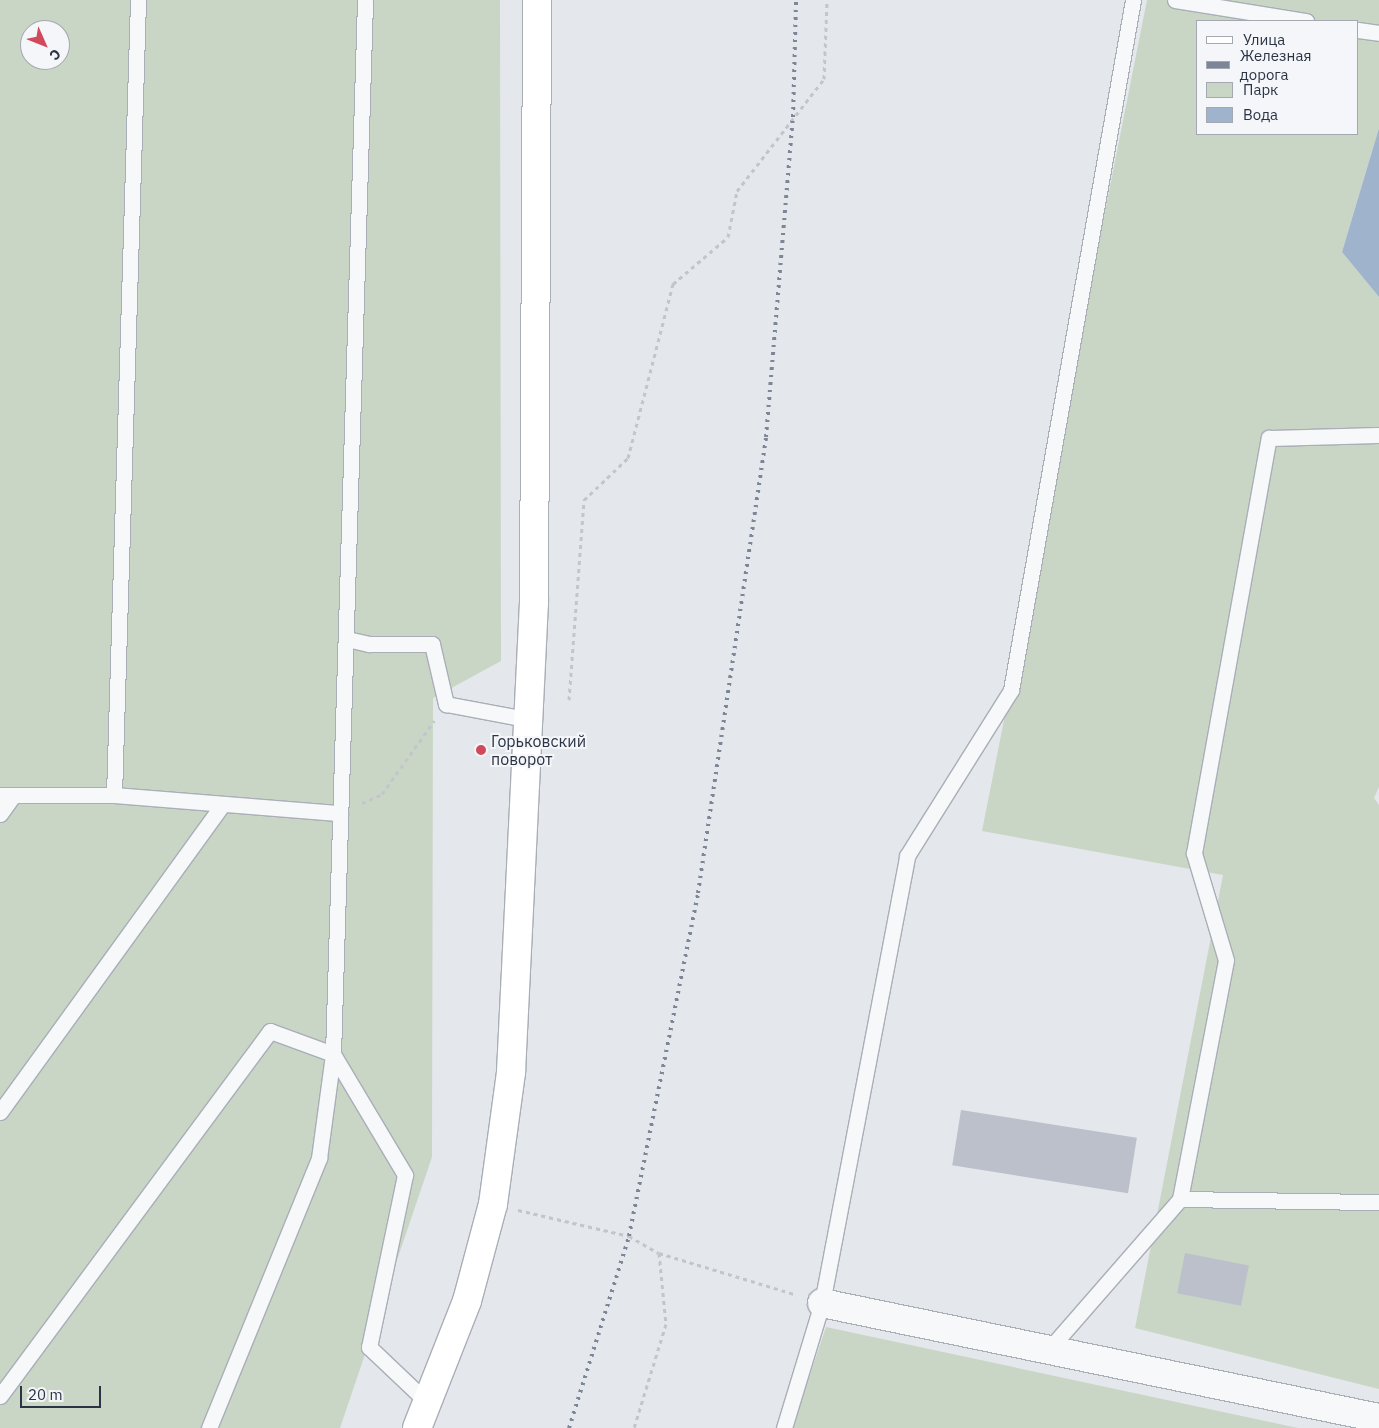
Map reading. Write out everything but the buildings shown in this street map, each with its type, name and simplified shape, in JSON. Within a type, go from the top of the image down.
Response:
[{"type":"main road","points":[[417,1428],[429,1404],[466,1302],[493,1204],[511,1072],[532,720],[537,0]]},
{"type":"street","points":[[822,1302],[1051,1347],[1379,1418]]},
{"type":"lane","points":[[114,796],[138,0]]},
{"type":"lane","points":[[209,1428],[319,1158],[333,1054],[365,0]]},
{"type":"lane","points":[[784,1428],[822,1302],[907,856],[1012,690],[1133,0]]},
{"type":"lane","points":[[1175,0],[1300,20]]},
{"type":"lane","points":[[1359,30],[1379,33]]},
{"type":"lane","points":[[1051,1347],[1180,1199],[1226,960],[1194,853],[1269,438],[1379,435]]},
{"type":"lane","points":[[347,639],[432,644],[446,704],[532,720]]},
{"type":"lane","points":[[0,814],[7,795],[114,796],[340,812]]},
{"type":"lane","points":[[0,1112],[223,804]]},
{"type":"lane","points":[[0,1396],[270,1031],[333,1054],[405,1175],[369,1347],[429,1404]]},
{"type":"lane","points":[[1180,1199],[1379,1202]]},
{"type":"path","points":[[569,700],[584,500],[628,458],[673,284],[728,237],[737,191],[824,79],[827,0]]},
{"type":"path","points":[[340,812],[382,794],[446,704]]},
{"type":"path","points":[[493,1204],[629,1236],[659,1253],[822,1302]]},
{"type":"path","points":[[634,1428],[666,1324],[659,1253]]},
{"type":"green space","points":[[0,0],[500,0],[501,661],[433,698],[432,1157],[340,1428],[0,1428]]},
{"type":"green space","points":[[1147,0],[1379,0],[1379,128],[1342,252],[1379,297],[1379,787],[1374,798],[1379,805],[1379,1389],[1135,1328],[1223,875],[982,831]]},
{"type":"green space","points":[[826,1327],[1298,1428],[792,1428]]},
{"type":"water","points":[[1379,128],[1379,297],[1342,252]]},
{"type":"railway","points":[[569,1428],[629,1236],[698,893],[766,437],[793,117],[796,0]]},
{"type":"place","name":"Горьковский поворот","points":[[481,750]]}]
